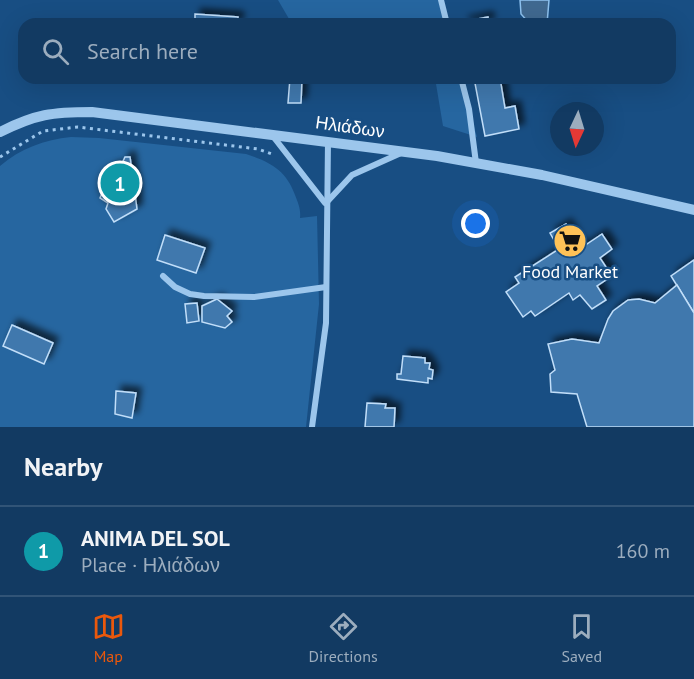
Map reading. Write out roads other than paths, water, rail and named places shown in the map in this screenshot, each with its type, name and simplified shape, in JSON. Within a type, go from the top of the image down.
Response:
[{"type":"street","points":[[441,0],[446,18]]},
{"type":"street","points":[[462,84],[469,109],[476,163]]},
{"type":"street","name":"Ηλιάδων","points":[[0,132],[22,120],[48,113],[92,112],[405,151],[542,175],[694,210]]},
{"type":"street","points":[[271,134],[326,203]]},
{"type":"street","points":[[312,427],[326,322],[328,141]]},
{"type":"street","points":[[326,203],[352,175],[405,151]]},
{"type":"street","points":[[163,276],[175,287],[190,294],[204,296],[254,297],[326,287]]},
{"type":"place","name":"ANIMA DEL SOL","points":[[120,183]]},
{"type":"place","name":"Food Market","points":[[570,241]]}]
